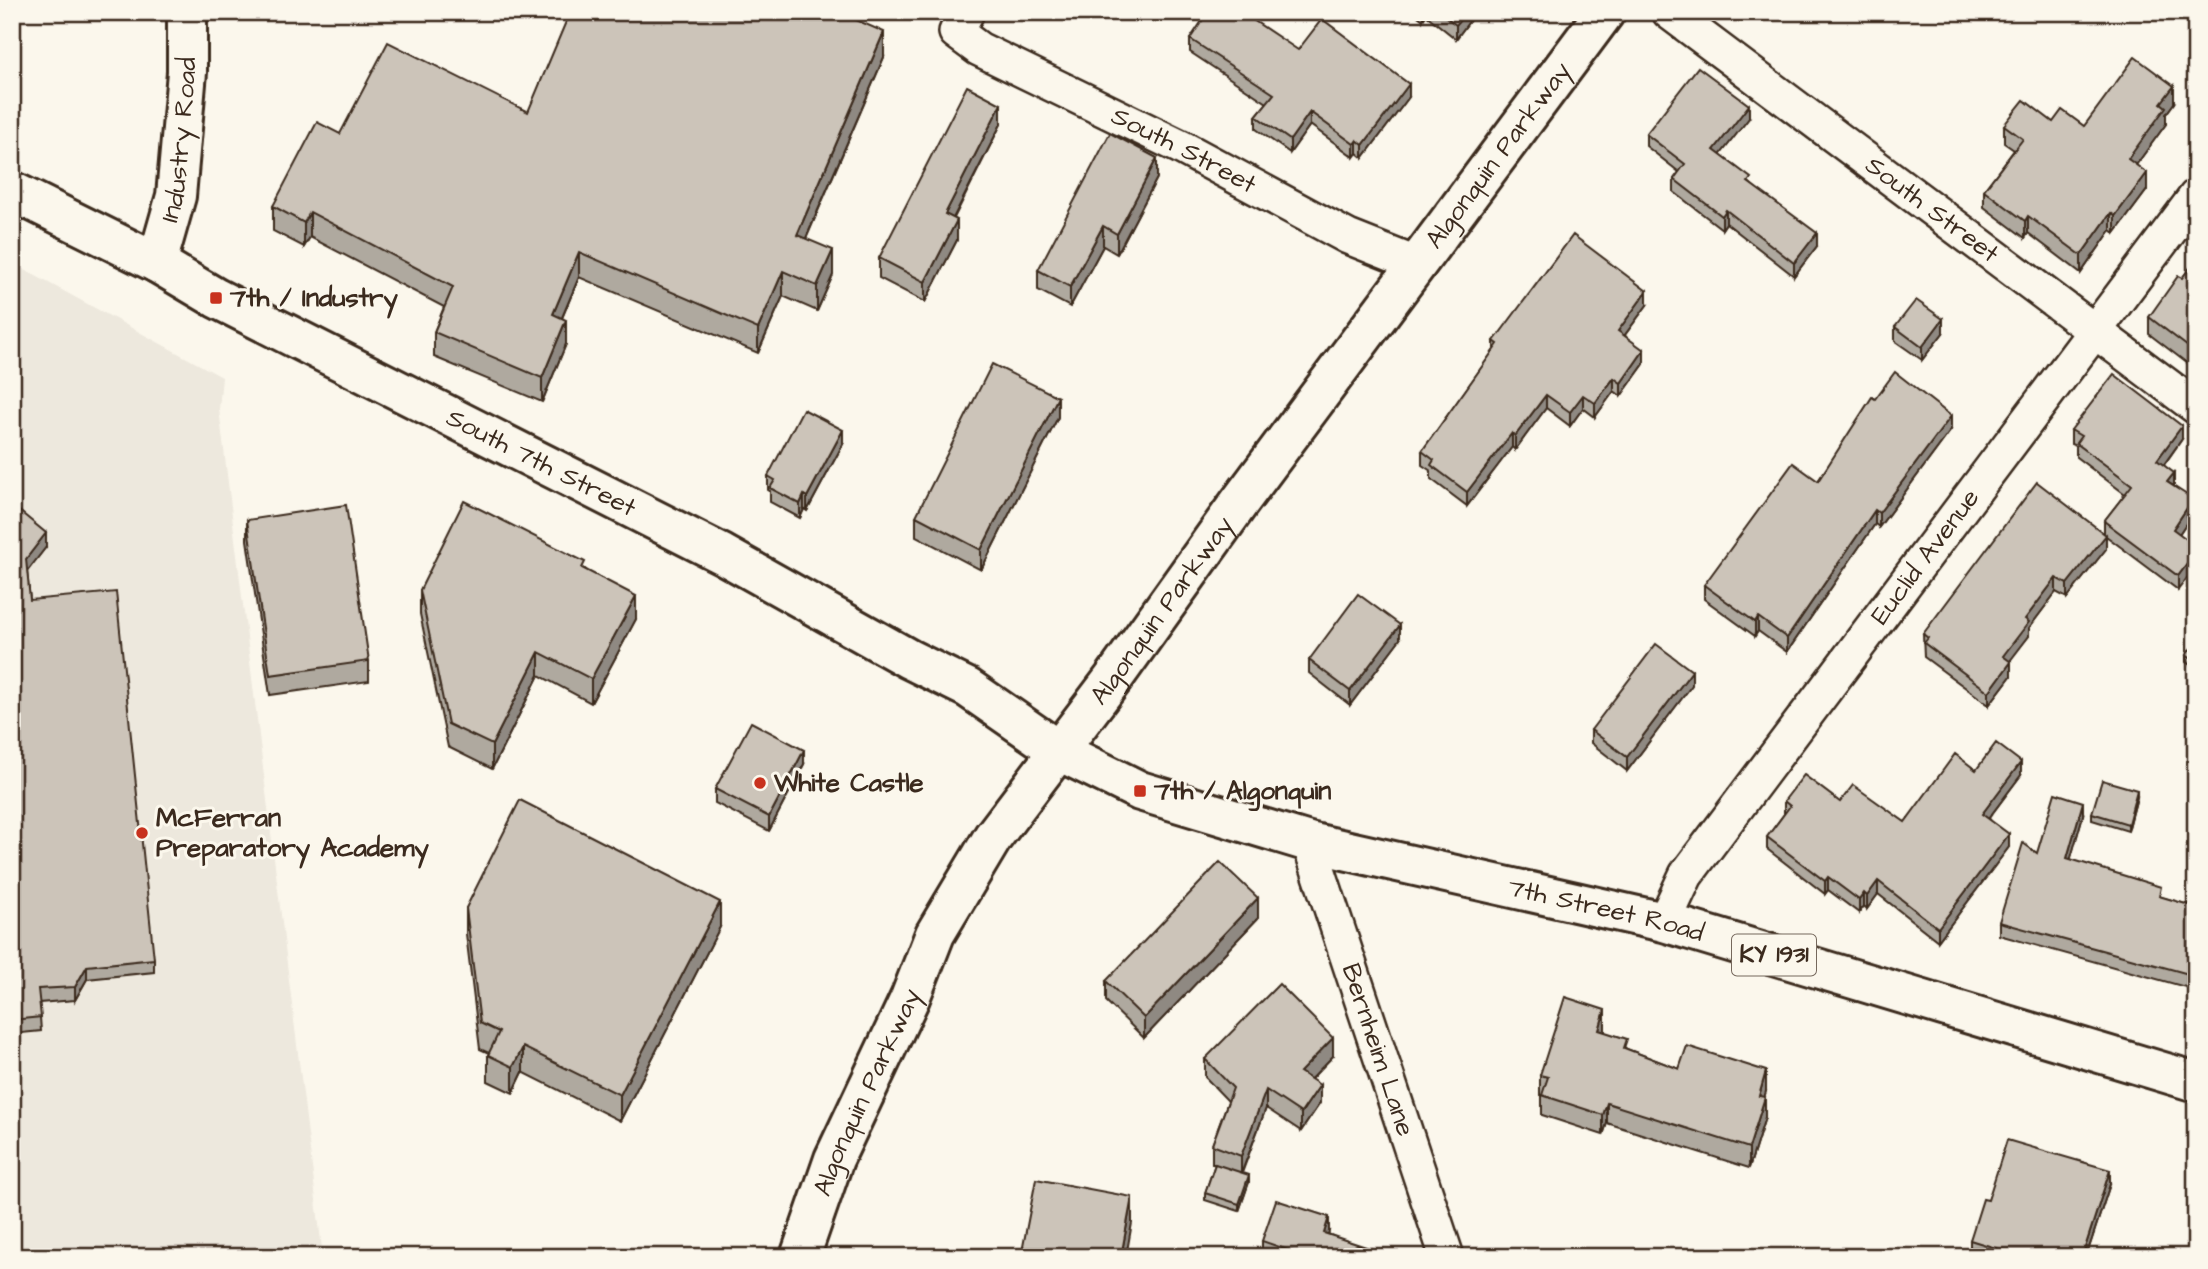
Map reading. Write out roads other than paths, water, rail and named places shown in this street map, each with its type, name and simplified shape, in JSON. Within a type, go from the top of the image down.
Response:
[{"type":"main road","name":"Industry Road","points":[[157,263],[176,197],[187,72],[187,12]]},
{"type":"main road","name":"Algonquin Parkway","points":[[800,1257],[834,1158],[910,998],[935,934],[993,837],[1605,12]]},
{"type":"main road","name":"South 7th Street","points":[[12,191],[157,263],[216,298],[722,554],[909,659],[968,688],[1059,751]]},
{"type":"main road","name":"7th Street Road","points":[[1059,751],[1140,791],[1309,842],[1664,922],[2196,1082]]},
{"type":"street","name":"South Street","points":[[1669,12],[2196,407]]},
{"type":"street","name":"South Street","points":[[961,22],[979,49],[1181,147],[1348,237],[1416,264]]},
{"type":"street","name":"Euclid Avenue","points":[[1664,922],[1686,874],[2196,196]]},
{"type":"street","name":"Bernheim Lane","points":[[1309,842],[1447,1257]]},
{"type":"place","name":"7th / Industry","points":[[216,298]]},
{"type":"place","name":"White Castle","points":[[760,783]]},
{"type":"place","name":"7th / Algonquin","points":[[1140,791]]},
{"type":"place","name":"McFerran Preparatory Academy","points":[[142,833]]}]
